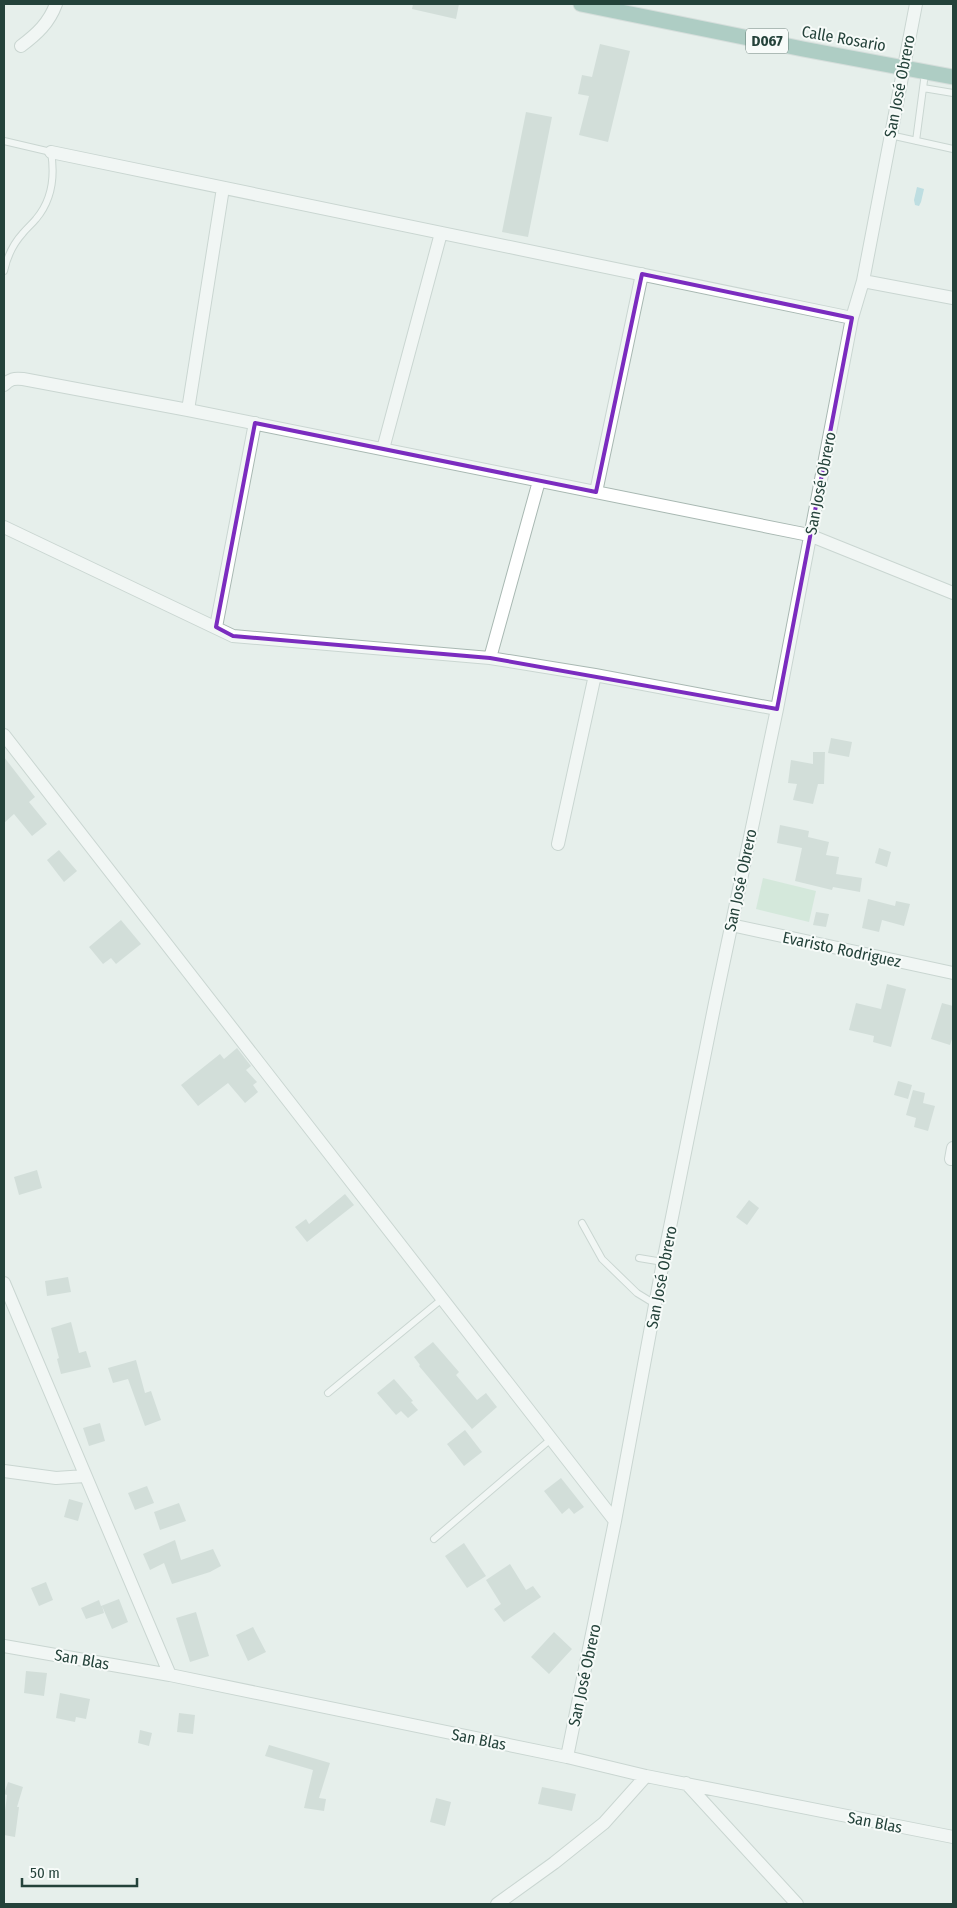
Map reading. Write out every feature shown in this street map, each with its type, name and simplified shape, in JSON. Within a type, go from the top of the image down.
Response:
[{"type":"main road","name":"Calle Rosario","points":[[581,4],[953,77]]},
{"type":"street","points":[[21,46],[38,34],[52,15],[56,4]]},
{"type":"street","name":"San José Obrero","points":[[567,1757],[615,1521],[663,1262],[730,925],[776,709],[852,318],[863,281],[916,4]]},
{"type":"street","points":[[52,152],[852,318]]},
{"type":"street","points":[[188,410],[223,188]]},
{"type":"street","points":[[383,449],[441,233]]},
{"type":"street","points":[[596,492],[642,274]]},
{"type":"street","points":[[863,281],[953,298]]},
{"type":"street","points":[[6,378],[23,379],[255,423],[809,535],[953,593]]},
{"type":"street","points":[[216,627],[255,423]]},
{"type":"street","points":[[490,658],[538,481]]},
{"type":"street","points":[[4,528],[233,636],[490,658],[595,675],[776,709]]},
{"type":"street","points":[[558,844],[595,675]]},
{"type":"street","points":[[4,735],[615,1521]]},
{"type":"street","name":"Evaristo Rodriguez","points":[[730,925],[953,973]]},
{"type":"street","points":[[4,1284],[170,1675]]},
{"type":"street","points":[[4,1470],[56,1478],[85,1476]]},
{"type":"street","name":"San Blas","points":[[4,1646],[170,1675],[567,1757],[646,1776],[953,1837]]},
{"type":"street","points":[[497,1904],[554,1863],[604,1823],[646,1776]]},
{"type":"street","points":[[686,1783],[798,1904]]},
{"type":"lane","points":[[916,141],[926,71]]},
{"type":"lane","points":[[923,88],[953,93]]},
{"type":"lane","points":[[890,135],[953,149]]},
{"type":"lane","points":[[4,142],[52,152],[53,179],[49,197],[37,218],[21,234],[8,256],[4,271]]},
{"type":"lane","points":[[582,1223],[602,1259],[637,1293],[655,1304]]},
{"type":"lane","points":[[639,1258],[663,1262]]},
{"type":"lane","points":[[328,1393],[442,1299]]},
{"type":"lane","points":[[434,1538],[551,1439]]},
{"type":"highlighted area","points":[[642,274],[852,318],[777,709],[490,658],[233,636],[216,627],[255,423],[596,492]]},
{"type":"green space","points":[[763,878],[816,891],[809,922],[756,909]]},
{"type":"water","points":[[917,187],[924,189],[919,206],[915,205],[914,200]]},
{"type":"building","points":[[413,4],[459,4],[456,19],[412,9]]},
{"type":"building","points":[[600,44],[630,51],[608,142],[579,135],[589,96],[578,94],[582,75],[592,77]]},
{"type":"building","points":[[526,112],[552,117],[528,237],[502,232]]},
{"type":"building","points":[[831,738],[852,742],[849,757],[828,753]]},
{"type":"building","points":[[813,752],[825,752],[824,784],[818,784],[813,804],[793,800],[797,784],[788,783],[791,760],[813,764]]},
{"type":"building","points":[[4,757],[35,797],[29,802],[47,824],[32,836],[14,814],[4,823]]},
{"type":"building","points":[[780,825],[809,831],[808,837],[829,842],[826,855],[839,857],[836,874],[862,878],[860,892],[833,887],[832,890],[795,881],[802,848],[777,843]]},
{"type":"building","points":[[879,848],[891,852],[887,867],[875,863]]},
{"type":"building","points":[[59,850],[77,871],[64,882],[47,860]]},
{"type":"building","points":[[868,899],[895,906],[896,901],[910,904],[904,926],[882,920],[879,932],[862,928]]},
{"type":"building","points":[[816,912],[829,914],[826,927],[813,925]]},
{"type":"building","points":[[121,920],[141,944],[116,964],[111,958],[103,964],[89,947]]},
{"type":"building","points":[[887,984],[906,989],[891,1047],[873,1042],[874,1036],[849,1030],[856,1003],[881,1009]]},
{"type":"building","points":[[942,1003],[953,1006],[953,1036],[950,1045],[931,1039]]},
{"type":"building","points":[[237,1048],[251,1066],[246,1070],[257,1082],[253,1085],[258,1092],[245,1103],[228,1083],[198,1106],[181,1085],[220,1054],[224,1059]]},
{"type":"building","points":[[898,1081],[912,1085],[908,1099],[894,1095]]},
{"type":"building","points":[[913,1090],[925,1093],[923,1103],[935,1106],[928,1131],[914,1127],[916,1118],[906,1115]]},
{"type":"building","points":[[37,1170],[42,1188],[19,1195],[14,1177]]},
{"type":"building","points":[[345,1194],[354,1205],[307,1242],[295,1227],[306,1219],[309,1224]]},
{"type":"building","points":[[749,1200],[759,1208],[747,1225],[736,1217]]},
{"type":"building","points":[[68,1277],[71,1292],[47,1296],[45,1281]]},
{"type":"building","points":[[71,1322],[79,1353],[86,1351],[91,1367],[61,1374],[51,1328]]},
{"type":"building","points":[[433,1342],[459,1372],[456,1375],[477,1400],[486,1393],[497,1407],[472,1429],[419,1366],[414,1357]]},
{"type":"building","points":[[136,1360],[145,1393],[151,1391],[161,1420],[145,1426],[128,1379],[113,1383],[108,1368]]},
{"type":"building","points":[[394,1379],[413,1401],[411,1402],[418,1410],[408,1418],[401,1411],[396,1415],[377,1393]]},
{"type":"building","points":[[100,1423],[105,1441],[89,1446],[83,1428]]},
{"type":"building","points":[[465,1430],[482,1452],[464,1466],[447,1444]]},
{"type":"building","points":[[561,1478],[584,1507],[574,1514],[569,1508],[562,1514],[544,1491]]},
{"type":"building","points":[[147,1486],[154,1503],[135,1510],[128,1493]]},
{"type":"building","points":[[69,1499],[83,1503],[78,1521],[64,1517]]},
{"type":"building","points":[[179,1503],[186,1521],[160,1530],[154,1512]]},
{"type":"building","points":[[175,1540],[181,1560],[213,1549],[221,1566],[210,1572],[172,1584],[164,1563],[150,1570],[143,1554]]},
{"type":"building","points":[[464,1543],[486,1576],[467,1588],[445,1556]]},
{"type":"building","points":[[510,1564],[526,1590],[533,1586],[541,1597],[504,1622],[494,1609],[501,1604],[486,1580]]},
{"type":"building","points":[[46,1582],[53,1600],[39,1606],[31,1588]]},
{"type":"building","points":[[119,1599],[128,1622],[112,1629],[102,1606],[104,1613],[86,1619],[81,1608],[99,1600],[101,1606]]},
{"type":"building","points":[[196,1612],[209,1656],[190,1662],[176,1618]]},
{"type":"building","points":[[253,1627],[266,1652],[248,1661],[236,1635]]},
{"type":"building","points":[[554,1632],[572,1649],[549,1674],[531,1657]]},
{"type":"building","points":[[26,1671],[47,1673],[44,1696],[24,1693]]},
{"type":"building","points":[[60,1693],[90,1699],[86,1719],[76,1717],[75,1722],[56,1718]]},
{"type":"building","points":[[179,1713],[195,1715],[193,1734],[177,1732]]},
{"type":"building","points":[[140,1730],[152,1733],[149,1746],[138,1743]]},
{"type":"building","points":[[269,1745],[330,1763],[319,1798],[326,1799],[324,1811],[304,1808],[313,1770],[265,1756]]},
{"type":"building","points":[[8,1782],[23,1787],[17,1807],[19,1807],[15,1837],[4,1835],[7,1795],[4,1794]]},
{"type":"building","points":[[542,1787],[576,1794],[572,1811],[538,1804]]},
{"type":"building","points":[[436,1798],[451,1802],[445,1826],[430,1822]]}]
